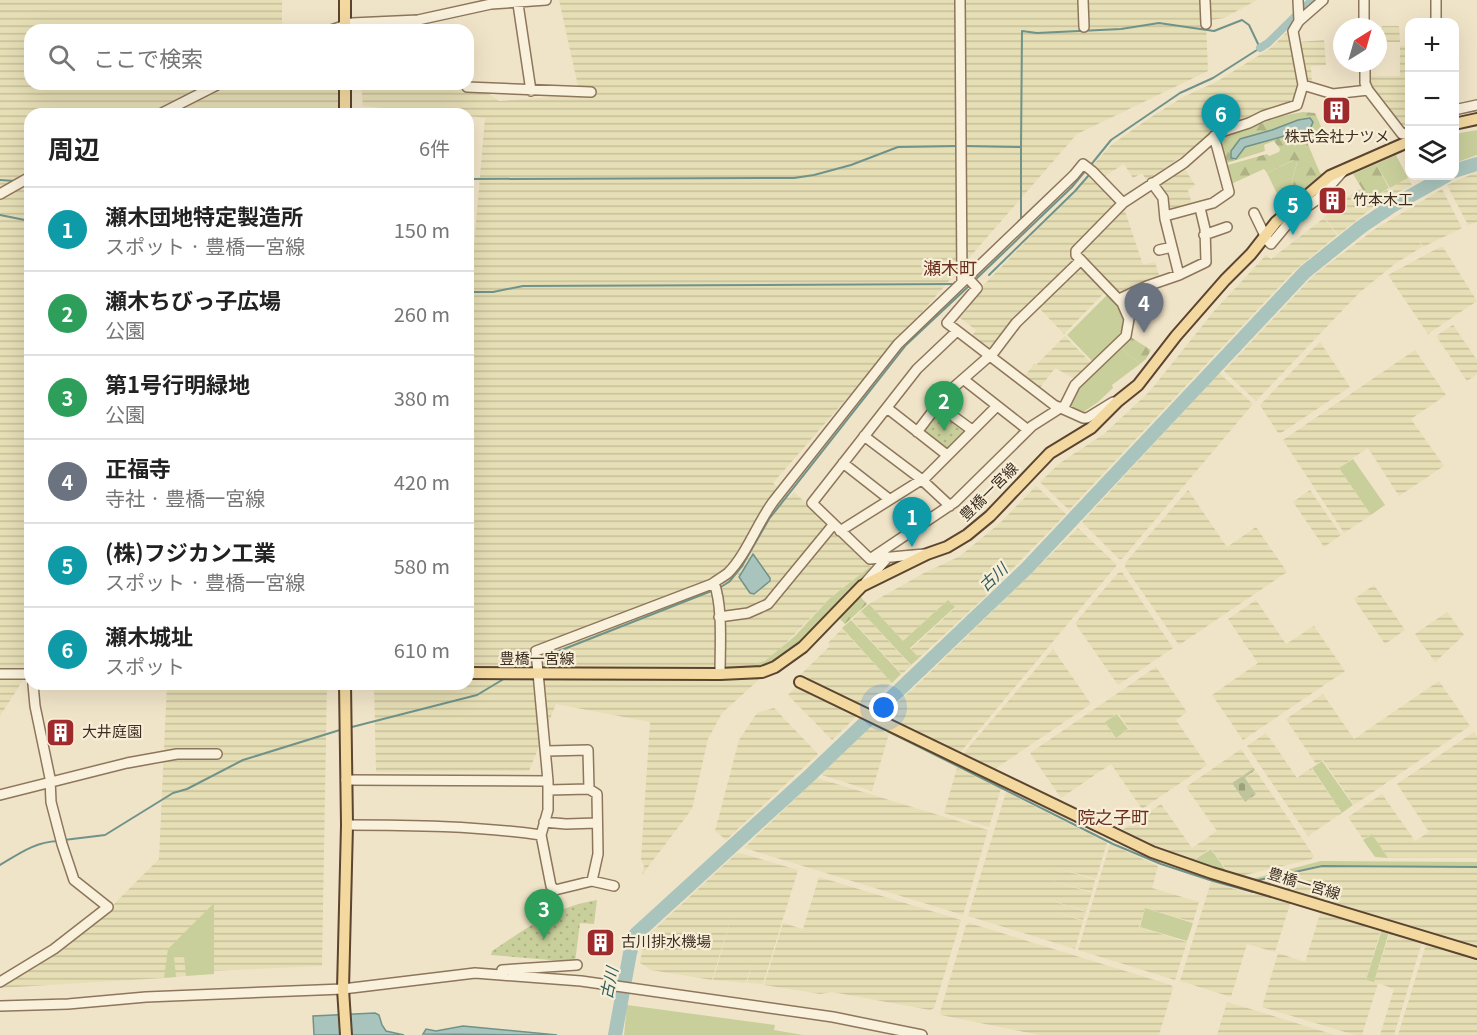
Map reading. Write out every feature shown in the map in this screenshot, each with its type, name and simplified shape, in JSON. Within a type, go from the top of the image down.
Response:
[{"type":"main road","points":[[345,0],[345,24]]},
{"type":"main road","points":[[345,90],[345,108]]},
{"type":"main road","points":[[1459,123],[1477,119]]},
{"type":"main road","name":"豊橋一宮線","points":[[474,674],[511,675],[538,664],[720,674],[762,672],[775,667],[803,647],[862,586],[954,543],[982,524],[1050,453],[1092,428],[1118,401],[1138,385],[1176,336],[1276,222],[1330,176],[1405,143]]},
{"type":"main road","name":"豊橋一宮線","points":[[800,682],[1152,852],[1212,873],[1477,953]]},
{"type":"main road","points":[[345,690],[347,825],[344,989],[346,1035]]},
{"type":"street","points":[[376,24],[418,20],[491,4],[519,4],[546,0]]},
{"type":"street","points":[[960,0],[960,145],[965,282]]},
{"type":"street","points":[[1083,0],[1084,27]]},
{"type":"street","points":[[1205,0],[1206,24]]},
{"type":"street","points":[[870,559],[950,506],[1028,430],[1065,405],[1075,386],[1126,336],[1130,319],[1119,299],[1076,255],[1076,250],[1123,203],[1184,163],[1214,136],[1263,116],[1293,108],[1300,102],[1303,85],[1293,31],[1299,20],[1323,0]]},
{"type":"street","points":[[1364,0],[1364,18]]},
{"type":"street","points":[[1436,0],[1436,18]]},
{"type":"street","points":[[1298,2],[1299,20]]},
{"type":"street","points":[[519,4],[531,91]]},
{"type":"street","points":[[1365,72],[1365,83],[1368,90],[1402,134],[1405,134]]},
{"type":"street","points":[[1303,85],[1333,94],[1368,90]]},
{"type":"street","points":[[474,87],[591,92]]},
{"type":"street","points":[[172,108],[207,90]]},
{"type":"street","points":[[1459,109],[1477,105]]},
{"type":"street","points":[[1399,130],[1408,126]]},
{"type":"street","points":[[1165,216],[1200,208],[1213,203],[1229,192],[1214,136]]},
{"type":"street","points":[[614,886],[592,881],[555,890],[551,886],[541,835],[548,810],[548,785],[536,651],[716,587],[738,561],[760,519],[772,502],[893,350],[1026,228],[1083,164],[1123,203]]},
{"type":"street","points":[[0,194],[24,180]]},
{"type":"street","points":[[1152,183],[1163,198],[1179,275]]},
{"type":"street","points":[[1119,299],[1206,262],[1204,222],[1200,208]]},
{"type":"street","points":[[1254,213],[1266,236]]},
{"type":"street","points":[[1204,235],[1227,227]]},
{"type":"street","points":[[1159,250],[1172,247]]},
{"type":"street","points":[[917,432],[938,405],[990,356],[1016,323],[1081,260]]},
{"type":"street","points":[[965,282],[976,290],[944,321],[1060,408],[1087,418],[1118,401]]},
{"type":"street","points":[[927,554],[870,559],[812,502],[917,369],[957,331]]},
{"type":"street","points":[[963,379],[1028,430]]},
{"type":"street","points":[[938,405],[972,430]]},
{"type":"street","points":[[720,617],[748,613],[768,604],[836,528],[921,479],[997,406]]},
{"type":"street","points":[[887,408],[947,455]]},
{"type":"street","points":[[864,436],[921,479],[950,506]]},
{"type":"street","points":[[843,463],[889,499]]},
{"type":"street","points":[[862,586],[906,534]]},
{"type":"street","points":[[716,587],[720,617],[720,674]]},
{"type":"street","points":[[0,674],[24,674]]},
{"type":"street","points":[[0,982],[54,949],[108,907],[74,880],[51,802],[50,782],[34,690]]},
{"type":"street","points":[[546,751],[588,750],[589,789]]},
{"type":"street","points":[[0,795],[127,763],[177,754],[217,754]]},
{"type":"street","points":[[346,780],[548,785],[589,789],[597,794],[598,854],[592,881]]},
{"type":"street","points":[[544,822],[566,825],[597,823]]},
{"type":"street","points":[[347,825],[432,825],[500,829],[541,835]]},
{"type":"street","points":[[484,974],[496,970],[577,965]]},
{"type":"street","points":[[0,1006],[344,989],[454,975],[484,974],[592,983],[834,1017],[922,1035]]},
{"type":"shaded area","points":[[0,0],[282,0],[282,24],[24,24],[24,90],[338,90],[338,108],[24,108],[24,679],[0,716]]},
{"type":"shaded area","points":[[559,0],[1257,0],[1224,18],[1206,21],[1208,71],[1077,134],[773,483],[789,498],[794,492],[871,566],[829,599],[779,650],[765,661],[755,664],[744,675],[763,676],[722,713],[708,739],[692,809],[642,875],[644,866],[641,859],[650,722],[556,704],[529,771],[376,772],[374,690],[474,690],[474,246],[485,118],[474,117],[474,108],[363,106],[362,90],[474,90],[474,83],[499,101],[580,95]]},
{"type":"shaded area","points":[[1387,26],[1399,26],[1400,42],[1387,42]]},
{"type":"shaded area","points":[[1286,33],[1298,85],[1295,102],[1201,142],[1147,181],[1142,173],[1133,178],[1124,164],[1105,176],[1093,165],[1111,145],[1151,117],[1258,56],[1272,47]]},
{"type":"shaded area","points":[[1324,40],[1326,65],[1311,66],[1312,84],[1306,81],[1298,42]]},
{"type":"shaded area","points":[[1400,46],[1405,46],[1405,125],[1402,126],[1398,124],[1369,82],[1368,76],[1400,76]]},
{"type":"shaded area","points":[[1183,166],[1195,185],[1188,190],[1192,205],[1170,212],[1158,183]]},
{"type":"shaded area","points":[[1477,172],[1477,222],[1468,225],[1447,185]]},
{"type":"shaded area","points":[[1090,176],[1118,203],[1087,237],[1076,262],[989,352],[971,337],[976,330],[960,318],[970,306],[967,302]]},
{"type":"shaded area","points":[[1405,180],[1409,180],[1412,185],[1373,207],[1338,235],[1324,217],[1361,188],[1369,200]]},
{"type":"shaded area","points":[[1442,189],[1462,228],[1423,247],[1418,238],[1422,247],[1396,263],[1359,293],[1256,401],[1224,371],[1313,276],[1375,229]]},
{"type":"shaded area","points":[[1124,208],[1143,265],[1155,262],[1160,278],[1118,294],[1079,252]]},
{"type":"shaded area","points":[[1324,218],[1337,235],[1293,272],[1069,510],[1040,482],[1060,463],[1104,434],[1150,391],[1214,311],[1266,255],[1271,259]]},
{"type":"shaded area","points":[[1443,247],[1477,301],[1428,334],[1388,275]]},
{"type":"shaded area","points":[[1079,266],[1082,266],[1107,290],[1064,334],[1037,306]]},
{"type":"shaded area","points":[[1453,325],[1477,360],[1477,374],[1467,381],[1436,336]]},
{"type":"shaded area","points":[[1065,336],[1092,364],[1075,379],[1055,368],[1039,389],[1024,377],[1034,364],[1036,365]]},
{"type":"shaded area","points":[[1320,342],[1350,387],[1278,433],[1260,405]]},
{"type":"shaded area","points":[[1415,350],[1446,395],[1411,419],[1444,466],[1399,496],[1368,448],[1353,458],[1339,468],[1371,515],[1344,533],[1283,440]]},
{"type":"shaded area","points":[[1219,373],[1253,404],[1122,559],[1119,559],[1082,522]]},
{"type":"shaded area","points":[[1036,486],[1066,514],[987,595],[919,658],[911,649],[955,608],[948,600],[903,641],[869,604],[960,556],[1000,523]]},
{"type":"shaded area","points":[[1188,490],[1227,547],[1256,527],[1287,572],[1179,645],[1125,567],[1126,562]]},
{"type":"shaded area","points":[[1310,490],[1341,535],[1324,547],[1293,502]]},
{"type":"shaded area","points":[[1078,528],[1117,565],[958,755],[881,717],[916,686]]},
{"type":"shaded area","points":[[1122,572],[1173,648],[1118,685],[1075,623],[1118,573]]},
{"type":"shaded area","points":[[1374,585],[1405,630],[1385,644],[1354,599]]},
{"type":"shaded area","points":[[1256,600],[1286,644],[1314,626],[1345,671],[1243,740],[1212,695],[1258,663],[1228,619]]},
{"type":"shaded area","points":[[861,611],[911,666],[902,674],[852,620]]},
{"type":"shaded area","points":[[1447,612],[1464,635],[1435,662],[1415,634]]},
{"type":"shaded area","points":[[842,629],[892,683],[864,709],[798,677],[830,646],[828,643]]},
{"type":"shaded area","points":[[1053,649],[1091,704],[995,769],[989,770],[966,759],[963,754]]},
{"type":"shaded area","points":[[1156,667],[1187,712],[1176,720],[1207,765],[1142,809],[1111,764],[1061,798],[1030,753]],"holes":[[[1118,713],[1129,729],[1116,738],[1105,722]]]},
{"type":"shaded area","points":[[1439,681],[1470,726],[1354,805],[1323,760],[1316,764],[1286,719],[1323,694],[1354,739]]},
{"type":"shaded area","points":[[799,684],[859,714],[832,740],[788,695]]},
{"type":"shaded area","points":[[167,690],[327,690],[322,966],[186,972],[186,976],[176,977],[175,973],[165,973],[164,978],[0,988],[0,985],[111,907],[159,859]]},
{"type":"shaded area","points":[[774,708],[818,754],[726,840],[715,831],[739,740],[757,713]]},
{"type":"shaded area","points":[[872,725],[889,734],[872,791],[822,775],[822,773]]},
{"type":"shaded area","points":[[1474,732],[1477,736],[1477,858],[1388,858],[1372,834],[1363,839],[1348,817],[1382,794],[1415,841],[1429,832],[1397,784]]},
{"type":"shaded area","points":[[1266,733],[1297,778],[1311,768],[1342,813],[1308,836],[1247,746]]},
{"type":"shaded area","points":[[1241,749],[1254,768],[1232,783],[1245,802],[1256,794],[1245,778],[1256,771],[1314,856],[1312,859],[1237,877],[1230,875],[1211,848],[1190,862],[1121,835],[1121,831],[1161,804],[1192,848],[1217,831],[1186,787]]},
{"type":"shaded area","points":[[957,768],[1001,789],[989,827],[944,813]]},
{"type":"shaded area","points":[[817,778],[988,830],[963,915],[744,848]]},
{"type":"shaded area","points":[[1006,792],[1107,843],[1096,879],[1050,866],[1095,880],[1092,892],[1046,879],[1092,893],[1086,911],[1040,897],[1086,912],[1083,920],[1053,911],[1083,921],[1075,949],[968,916]]},
{"type":"shaded area","points":[[1110,844],[1158,866],[1152,888],[1199,902],[1193,922],[1145,908],[1139,927],[1187,942],[1175,980],[1078,950]]},
{"type":"shaded area","points":[[740,853],[798,870],[763,984],[747,983],[753,961],[746,983],[713,980],[734,908],[712,980],[651,970],[640,963],[644,939],[736,854]]},
{"type":"shaded area","points":[[1322,867],[1477,868],[1477,950],[1260,883]]},
{"type":"shaded area","points":[[819,877],[961,920],[934,1008],[930,1010],[832,992],[820,994],[764,985],[783,923],[803,929]]},
{"type":"shaded area","points":[[1211,882],[1254,895],[1256,891],[1291,901],[1275,952],[1247,944],[1231,997],[1180,981]]},
{"type":"shaded area","points":[[1321,911],[1381,929],[1366,980],[1374,982],[1390,932],[1422,942],[1394,1035],[1380,1035],[1394,989],[1378,983],[1362,1035],[1355,1035],[1262,1007],[1278,953],[1305,962]]},
{"type":"shaded area","points":[[969,923],[1171,985],[1173,988],[1159,1035],[1039,1035],[941,1015],[966,925]]},
{"type":"shaded area","points":[[1427,941],[1477,957],[1477,1035],[1398,1035]]},
{"type":"shaded area","points":[[1227,1002],[1244,1007],[1335,1035],[1217,1035]]},
{"type":"green space","points":[[1303,112],[1315,113],[1325,135],[1307,142],[1320,173],[1324,177],[1297,193],[1289,191],[1297,163],[1293,160],[1267,173],[1264,169],[1229,185],[1224,166],[1267,154],[1269,156],[1279,152],[1280,149],[1274,141],[1264,145],[1265,151],[1224,164],[1218,138],[1244,125],[1257,125],[1281,116]]},
{"type":"green space","points":[[1477,130],[1477,155],[1459,162],[1459,133]]},
{"type":"green space","points":[[1396,155],[1405,172],[1405,180],[1390,188],[1376,164]]},
{"type":"green space","points":[[1294,160],[1297,162],[1289,191],[1297,193],[1282,204],[1267,173]]},
{"type":"green space","points":[[1376,164],[1389,188],[1369,200],[1353,174]]},
{"type":"green space","points":[[1109,293],[1124,311],[1126,330],[1094,363],[1067,335]]},
{"type":"green space","points":[[1129,336],[1151,350],[1140,364],[1119,346]]},
{"type":"green space","points":[[1119,346],[1140,364],[1112,385],[1113,388],[1085,411],[1087,414],[1084,416],[1068,409],[1075,389]]},
{"type":"green space","points":[[943,411],[965,428],[965,434],[950,449],[944,449],[924,434],[923,428],[937,412]]},
{"type":"green space","points":[[1353,459],[1385,505],[1371,515],[1339,468]]},
{"type":"green space","points":[[871,566],[813,631],[770,666],[724,668],[723,666],[750,665],[765,661],[795,636],[829,599]]},
{"type":"green space","points":[[857,593],[867,604],[845,624],[836,615]]},
{"type":"green space","points":[[948,600],[955,607],[910,648],[919,658],[911,665],[861,611],[869,604],[903,641]]},
{"type":"green space","points":[[851,620],[901,674],[892,683],[842,628]]},
{"type":"green space","points":[[1117,714],[1128,729],[1116,738],[1105,722]]},
{"type":"green space","points":[[875,722],[1000,784],[1001,789],[872,725]]},
{"type":"green space","points":[[1322,761],[1353,805],[1342,813],[1312,768]]},
{"type":"green space","points":[[1254,768],[1255,770],[1245,778],[1256,794],[1245,802],[1232,783]]},
{"type":"green space","points":[[1372,834],[1388,858],[1375,857],[1363,840]]},
{"type":"green space","points":[[1211,849],[1229,875],[1191,862]]},
{"type":"green space","points":[[1321,861],[1477,862],[1477,867],[1322,865],[1257,882],[1248,880]]},
{"type":"green space","points":[[597,900],[594,924],[580,923],[575,962],[491,955],[492,951],[517,934],[554,913]]},
{"type":"green space","points":[[214,903],[214,974],[186,976],[184,956],[174,957],[176,977],[164,978],[168,949]]},
{"type":"green space","points":[[1145,908],[1193,923],[1187,941],[1140,927]]},
{"type":"green space","points":[[1382,929],[1389,932],[1374,982],[1366,980]]},
{"type":"green space","points":[[627,1005],[775,1025],[774,1030],[803,1035],[624,1035]]},
{"type":"water","points":[[1310,118],[1313,122],[1310,129],[1245,147],[1236,159],[1231,158],[1231,151],[1240,139]]},
{"type":"water","points":[[753,554],[770,578],[770,581],[754,594],[750,593],[739,577]]},
{"type":"water","points":[[375,1013],[379,1015],[386,1031],[404,1035],[314,1035],[313,1016]]},
{"type":"water","points":[[463,1026],[557,1035],[423,1034],[426,1029],[436,1031]]},
{"type":"waterway","points":[[1260,48],[1312,0]]},
{"type":"waterway","points":[[964,146],[1021,147],[1022,31],[1037,33],[1121,29],[1159,23],[1214,31],[1242,20],[1249,25],[1260,48],[1213,78],[1180,93],[1111,140],[1090,166]]},
{"type":"waterway","points":[[474,179],[794,178],[851,165],[898,147],[958,146]]},
{"type":"waterway","points":[[1021,147],[1021,222]]},
{"type":"waterway","name":"古川","points":[[1459,169],[1477,164]]},
{"type":"waterway","points":[[975,280],[1072,187],[1086,170]]},
{"type":"waterway","points":[[989,275],[1089,175]]},
{"type":"waterway","points":[[0,180],[15,181]]},
{"type":"waterway","name":"古川","points":[[615,1035],[630,953],[636,934],[806,779],[1027,568],[1305,272],[1361,227],[1392,206],[1439,180]]},
{"type":"waterway","points":[[0,215],[24,220]]},
{"type":"waterway","points":[[474,292],[493,292],[523,286],[956,284]]},
{"type":"waterway","points":[[719,588],[729,582],[742,566],[769,519],[906,345],[971,284]]},
{"type":"waterway","points":[[541,658],[714,590]]},
{"type":"waterway","points":[[520,669],[533,661]]},
{"type":"waterway","points":[[348,728],[477,695],[507,677]]},
{"type":"waterway","points":[[880,727],[1113,844],[1161,864],[1213,881],[1253,892],[1254,890]]},
{"type":"waterway","points":[[64,840],[105,835],[173,793],[187,789],[243,760],[343,729]]},
{"type":"waterway","points":[[0,865],[35,846],[58,841]]},
{"type":"waterway","points":[[1258,882],[1322,866],[1477,867]]},
{"type":"place","name":"株式会社ナツメ","points":[[1337,110]]},
{"type":"place","name":"瀬木城址","points":[[1221,144]]},
{"type":"place","name":"竹本木工","points":[[1332,200]]},
{"type":"place","name":"(株)フジカン工業","points":[[1293,235]]},
{"type":"place","name":"正福寺","points":[[1144,333]]},
{"type":"place","name":"瀬木ちびっ子広場","points":[[944,431]]},
{"type":"place","name":"瀬木団地特定製造所","points":[[912,547]]},
{"type":"place","name":"大井庭園","points":[[61,732]]},
{"type":"place","name":"第1号行明緑地","points":[[544,939]]},
{"type":"place","name":"古川排水機場","points":[[600,942]]},
{"type":"district","name":"瀬木町","points":[[950,269]]},
{"type":"district","name":"院之子町","points":[[1113,818]]}]
